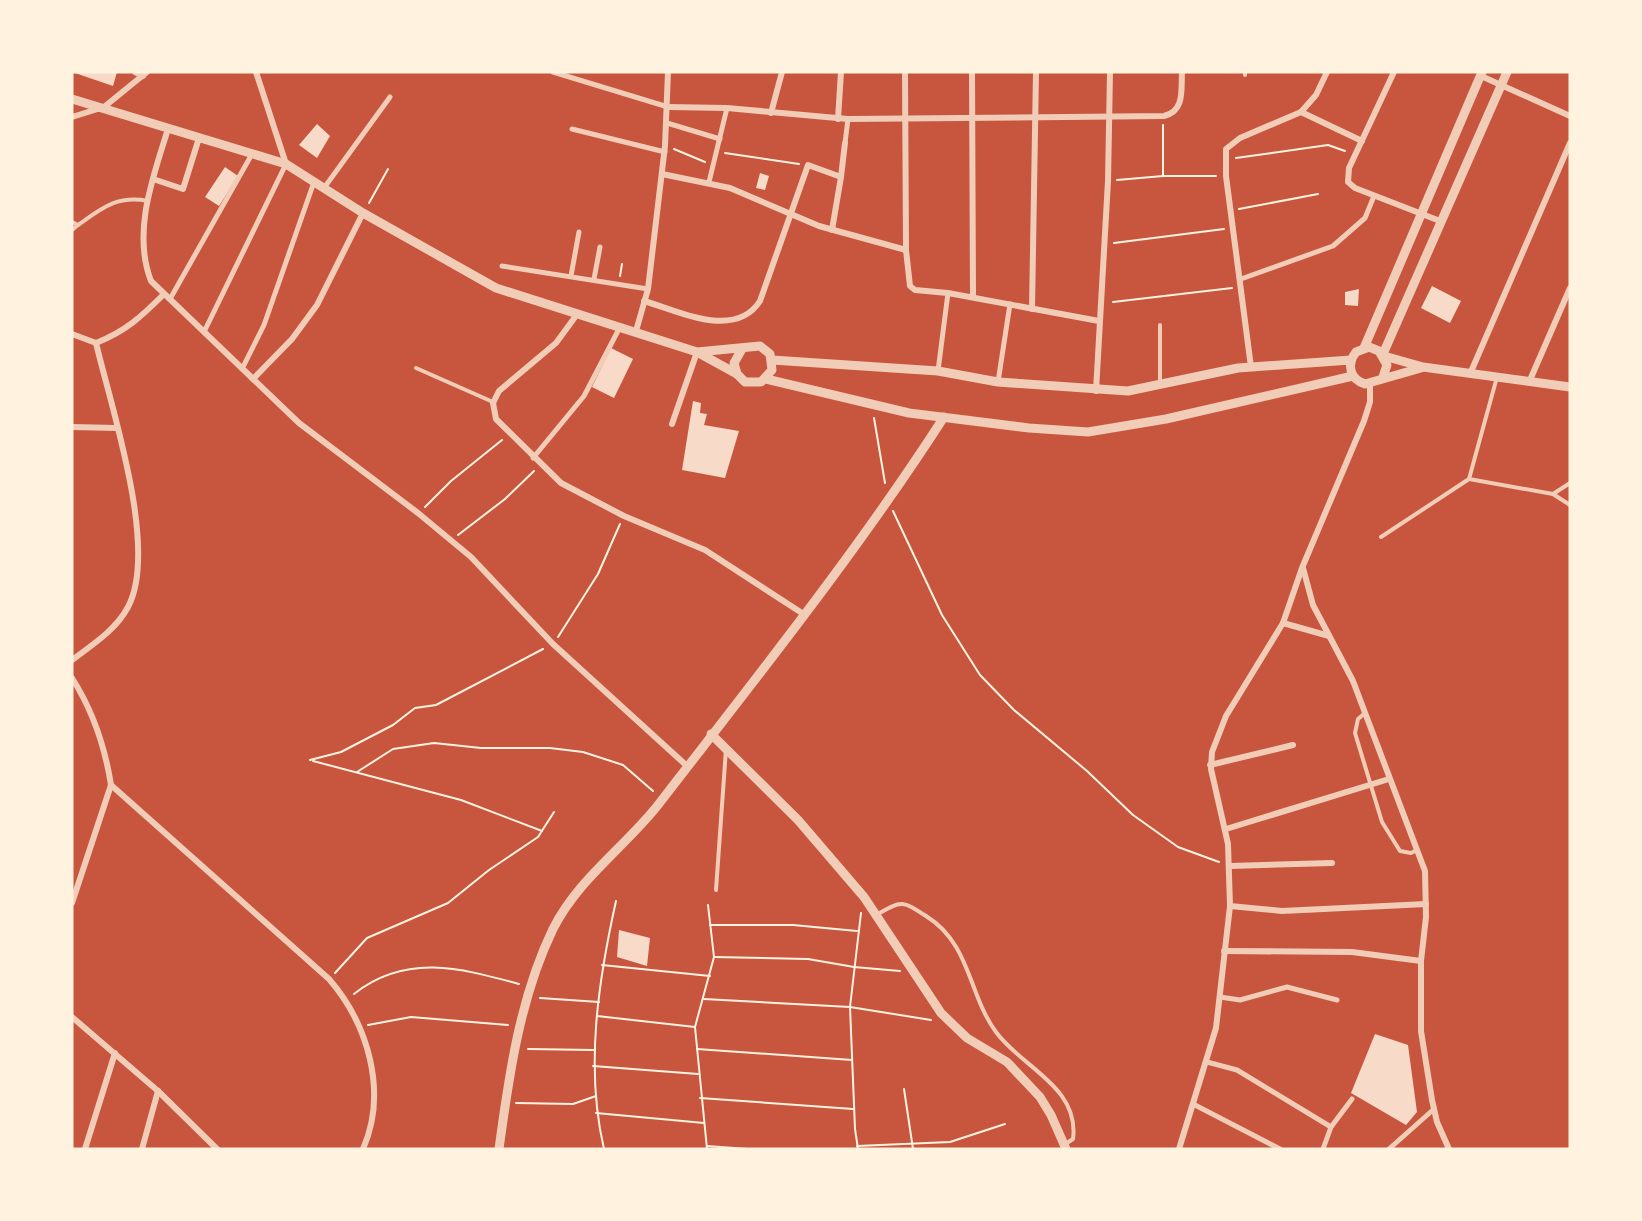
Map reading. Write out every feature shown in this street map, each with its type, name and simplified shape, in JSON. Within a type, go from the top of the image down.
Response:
[{"type":"street","points":[[135,72],[145,74]]},
{"type":"street","points":[[204,332],[286,164],[256,72]]},
{"type":"street","points":[[552,72],[668,107],[727,108],[838,119],[1164,116],[1174,112],[1181,99],[1182,72]]},
{"type":"street","points":[[636,331],[648,289],[665,149],[668,72]]},
{"type":"street","points":[[771,113],[782,72]]},
{"type":"street","points":[[838,119],[841,72]]},
{"type":"street","points":[[905,72],[906,250],[909,285],[913,289],[973,297],[1099,321]]},
{"type":"street","points":[[972,72],[973,297]]},
{"type":"street","points":[[1032,309],[1036,72]]},
{"type":"street","points":[[1096,391],[1108,181],[1110,72]]},
{"type":"street","points":[[1251,367],[1224,160],[1226,149],[1232,142],[1301,112],[1316,95],[1327,72]]},
{"type":"street","points":[[1394,72],[1347,174],[1348,182],[1355,188],[1440,221]]},
{"type":"street","points":[[1383,377],[1387,369],[1384,355],[1440,221],[1507,72]]},
{"type":"street","points":[[72,117],[104,107],[145,74]]},
{"type":"street","points":[[1364,348],[1420,212],[1482,74],[1570,116]]},
{"type":"street","points":[[324,188],[390,97]]},
{"type":"street","points":[[72,99],[286,164],[363,213],[496,288],[697,352],[750,383],[766,379],[872,405],[944,417],[1029,428],[1105,431],[1353,376]]},
{"type":"street","points":[[709,183],[727,108]]},
{"type":"street","points":[[1301,112],[1362,141]]},
{"type":"street","points":[[832,230],[848,119]]},
{"type":"street","points":[[667,123],[720,139]]},
{"type":"street","points":[[168,129],[153,179],[143,239],[144,263],[151,281],[299,423],[451,540],[553,644],[687,766]]},
{"type":"street","points":[[572,129],[665,149]]},
{"type":"street","points":[[153,179],[183,189],[199,138]]},
{"type":"street","points":[[1470,374],[1570,143]]},
{"type":"street","points":[[170,299],[252,154]]},
{"type":"street","points":[[644,301],[723,321],[748,316],[760,301],[808,165],[841,177]]},
{"type":"street","points":[[662,174],[709,183],[752,195],[774,205],[789,216],[906,250]]},
{"type":"street","points":[[243,369],[264,325],[314,182]]},
{"type":"street","points":[[1241,279],[1333,246],[1365,218],[1374,196]]},
{"type":"street","points":[[253,379],[292,339],[317,305],[363,213]]},
{"type":"street","points":[[571,276],[579,232]]},
{"type":"street","points":[[594,279],[600,248]]},
{"type":"street","points":[[502,266],[648,289]]},
{"type":"street","points":[[1530,380],[1570,288]]},
{"type":"street","points":[[938,371],[948,293]]},
{"type":"street","points":[[72,334],[96,343],[133,325],[164,294]]},
{"type":"street","points":[[998,382],[1010,304]]},
{"type":"street","points":[[578,314],[556,343],[507,381],[499,390],[493,403],[496,419],[532,458],[561,483],[624,516],[705,550],[805,615]]},
{"type":"street","points":[[532,458],[584,396],[620,327]]},
{"type":"street","points":[[72,660],[107,634],[128,607],[138,572],[136,522],[96,343]]},
{"type":"street","points":[[697,352],[759,346],[765,349],[772,360],[772,370],[766,379]]},
{"type":"street","points":[[1423,367],[1383,377],[1371,384],[1360,383],[1353,376],[1351,360],[1356,352],[1364,348],[1374,348],[1384,355],[1423,367],[1570,387]]},
{"type":"street","points":[[737,374],[734,363],[742,349]]},
{"type":"street","points":[[672,424],[697,352]]},
{"type":"street","points":[[772,360],[938,371],[998,382],[1096,391],[1128,391],[1251,367],[1351,360]]},
{"type":"street","points":[[1179,1149],[1216,1028],[1230,906],[1230,866],[1226,829],[1210,765],[1215,741],[1226,716],[1283,623],[1302,568],[1364,421],[1370,402],[1371,384]]},
{"type":"street","points":[[499,1149],[520,1026],[529,992],[554,929],[572,898],[662,799],[805,615],[889,503],[944,417]]},
{"type":"street","points":[[72,428],[116,428]]},
{"type":"street","points":[[1302,568],[1313,605],[1353,681],[1425,871],[1426,904],[1421,961],[1421,1031],[1434,1109],[1449,1149]]},
{"type":"street","points":[[1283,623],[1329,636]]},
{"type":"street","points":[[72,678],[86,700],[107,755],[111,785],[72,903]]},
{"type":"street","points":[[711,734],[798,820],[864,897],[941,1013],[967,1038],[1007,1062],[1022,1078],[1046,1106],[1065,1147]]},
{"type":"street","points":[[1210,765],[1293,745]]},
{"type":"street","points":[[1226,829],[1389,779]]},
{"type":"street","points":[[111,785],[329,979],[347,1000],[367,1047],[374,1084],[374,1104],[363,1149]]},
{"type":"street","points":[[1230,866],[1332,863]]},
{"type":"street","points":[[1230,906],[1274,911],[1426,904]]},
{"type":"street","points":[[1224,951],[1352,952],[1421,961]]},
{"type":"street","points":[[1220,997],[1240,1000],[1287,987],[1337,1000]]},
{"type":"street","points":[[72,1017],[158,1091],[217,1149]]},
{"type":"street","points":[[85,1149],[115,1053]]},
{"type":"street","points":[[1207,1062],[1237,1070],[1331,1127]]},
{"type":"street","points":[[142,1149],[158,1091]]},
{"type":"street","points":[[1323,1149],[1331,1127],[1352,1099]]},
{"type":"street","points":[[1193,1104],[1280,1149]]},
{"type":"street","points":[[1389,1149],[1434,1109]]},
{"type":"lane","points":[[72,230],[102,208],[122,199],[149,201]]},
{"type":"lane","points":[[72,222],[78,225]]},
{"type":"lane","points":[[1160,325],[1160,385]]},
{"type":"lane","points":[[416,368],[493,403]]},
{"type":"lane","points":[[1381,537],[1469,478],[1497,377]]},
{"type":"lane","points":[[1469,478],[1553,494],[1570,505]]},
{"type":"lane","points":[[1553,494],[1570,483]]},
{"type":"lane","points":[[1365,713],[1358,719],[1355,733],[1382,822],[1391,841],[1400,851],[1406,853],[1417,850]]},
{"type":"lane","points":[[716,891],[726,749]]},
{"type":"lane","points":[[877,914],[897,903],[910,904],[940,924],[956,945],[996,1032],[1064,1098],[1075,1124],[1073,1139],[1065,1147]]},
{"type":"path","points":[[1162,176],[1164,116]]},
{"type":"path","points":[[1224,160],[1328,145],[1355,157]]},
{"type":"path","points":[[665,149],[713,165]]},
{"type":"path","points":[[716,152],[808,165]]},
{"type":"path","points":[[363,213],[388,169]]},
{"type":"path","points":[[1108,181],[1162,176],[1226,176]]},
{"type":"path","points":[[1231,210],[1318,194]]},
{"type":"path","points":[[1105,244],[1233,228]]},
{"type":"path","points":[[1101,303],[1242,287]]},
{"type":"path","points":[[872,405],[889,503],[942,615],[987,682],[1014,710],[1087,771],[1133,815],[1178,847],[1230,866]]},
{"type":"path","points":[[418,513],[452,481],[511,433]]},
{"type":"path","points":[[451,540],[505,499],[540,465]]},
{"type":"path","points":[[542,831],[461,800],[310,760],[341,752],[393,725],[415,708],[436,705],[553,644],[598,574],[624,516]]},
{"type":"path","points":[[357,772],[393,749],[434,743],[481,748],[550,748],[584,752],[623,765],[662,799]]},
{"type":"path","points":[[329,979],[367,938],[448,903],[489,870],[538,837],[554,812]]},
{"type":"path","points":[[864,897],[850,1006],[858,1148],[950,1142],[1005,1124]]},
{"type":"path","points":[[604,1149],[596,1113],[597,1095],[593,1066],[602,965],[616,902]]},
{"type":"path","points":[[708,905],[714,957],[695,1027],[700,1098],[707,1147],[748,1149]]},
{"type":"path","points":[[710,924],[794,926],[858,931]]},
{"type":"path","points":[[714,957],[808,959],[854,968],[916,973]]},
{"type":"path","points":[[602,965],[710,976]]},
{"type":"path","points":[[347,1000],[374,978],[422,967],[458,969],[529,992],[599,1002]]},
{"type":"path","points":[[704,999],[850,1006],[952,1023]]},
{"type":"path","points":[[597,1016],[695,1027]]},
{"type":"path","points":[[359,1026],[411,1017],[520,1026]]},
{"type":"path","points":[[516,1049],[595,1050]]},
{"type":"path","points":[[697,1049],[852,1060]]},
{"type":"path","points":[[593,1066],[699,1074]]},
{"type":"path","points":[[904,1089],[913,1149]]},
{"type":"path","points":[[507,1102],[573,1104],[597,1095]]},
{"type":"path","points":[[700,1098],[854,1109]]},
{"type":"path","points":[[596,1113],[704,1123]]},
{"type":"building","points":[[72,72],[117,72],[113,86]]},
{"type":"building","points":[[317,124],[330,136],[317,158],[299,145]]},
{"type":"building","points":[[225,167],[238,176],[219,206],[205,197]]},
{"type":"building","points":[[760,173],[769,176],[765,190],[756,188]]},
{"type":"building","points":[[1432,286],[1461,301],[1450,323],[1421,308]]},
{"type":"building","points":[[1359,289],[1358,306],[1345,305],[1345,292]]},
{"type":"building","points":[[611,348],[633,359],[614,398],[592,387]]},
{"type":"building","points":[[693,401],[701,403],[700,413],[707,414],[704,425],[739,431],[725,478],[682,470]]},
{"type":"building","points":[[619,930],[650,938],[647,966],[617,957]]},
{"type":"building","points":[[1375,1034],[1408,1045],[1417,1112],[1406,1125],[1351,1093]]}]
